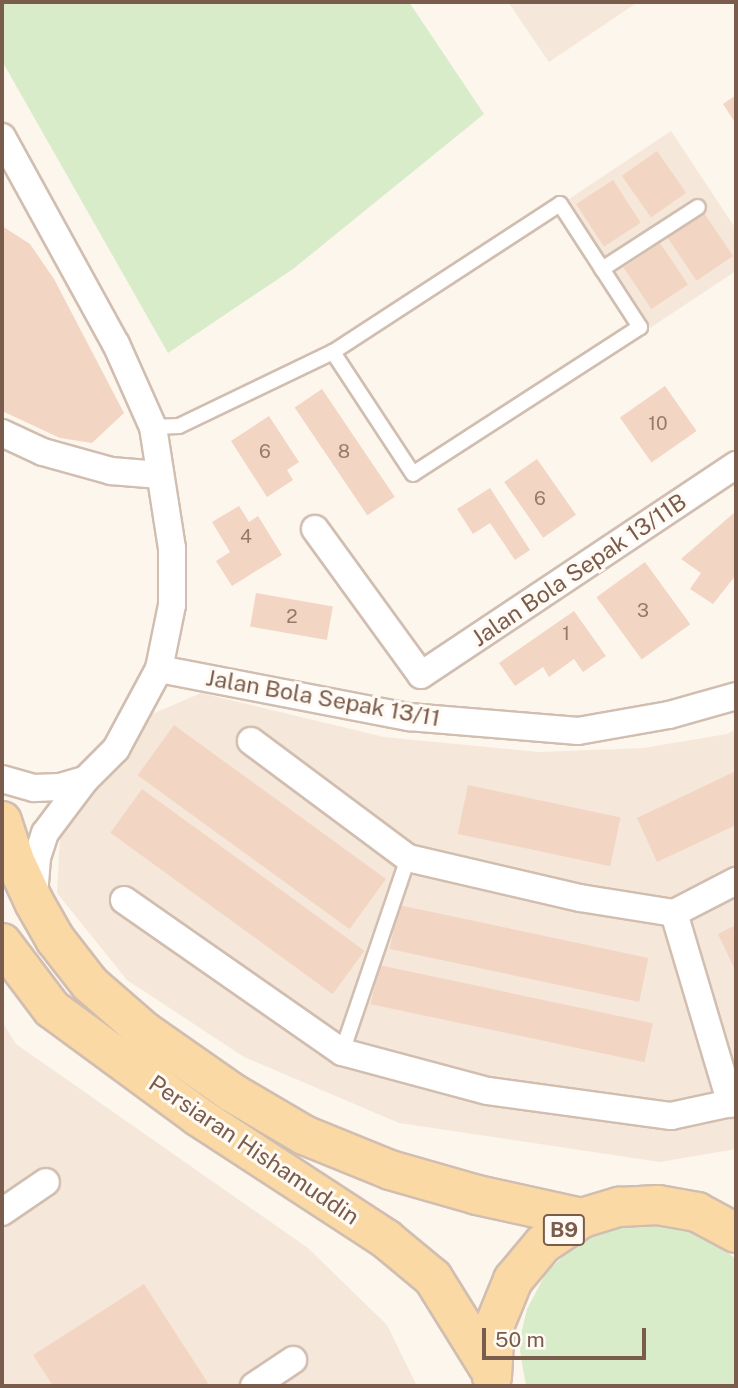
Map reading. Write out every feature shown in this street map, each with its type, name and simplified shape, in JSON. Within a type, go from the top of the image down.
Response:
[{"type":"main road","name":"Persiaran Hishamuddin","points":[[2,821],[15,861],[34,902],[55,939],[90,984],[144,1031],[231,1092],[304,1135],[390,1170],[477,1195],[582,1218]]},
{"type":"main road","name":"Persiaran Hishamuddin","points":[[2,943],[52,1009],[199,1117],[386,1239],[433,1278],[492,1378]]},
{"type":"main road","name":"B9","points":[[696,1212],[736,1202]]},
{"type":"main road","name":"B9","points":[[492,1378],[495,1324],[513,1280],[543,1244],[582,1218],[619,1207],[658,1205],[696,1212],[736,1233]]},
{"type":"street","points":[[2,137],[116,344],[153,427],[172,548],[172,605],[159,669],[116,749],[85,780],[45,833],[37,857],[34,902]]},
{"type":"street","points":[[2,433],[43,452],[100,468],[159,475]]},
{"type":"street","name":"Jalan Bola Sepak 13/11B","points":[[421,675],[736,465]]},
{"type":"street","points":[[315,529],[421,675],[409,717]]},
{"type":"street","name":"Jalan Bola Sepak 13/11","points":[[159,669],[409,717],[578,731],[669,715],[736,696]]},
{"type":"street","points":[[251,741],[408,858],[580,898],[674,914],[736,881]]},
{"type":"street","points":[[2,779],[34,788],[60,787],[85,780]]},
{"type":"street","points":[[124,900],[342,1052],[488,1091],[671,1116],[733,1103],[674,914]]},
{"type":"street","points":[[2,1212],[46,1182]]},
{"type":"street","points":[[254,1386],[293,1360]]},
{"type":"lane","points":[[153,427],[179,426],[333,352],[560,204],[640,327],[413,474],[333,352]]},
{"type":"lane","points":[[602,269],[698,207]]},
{"type":"lane","points":[[342,1052],[408,858]]},
{"type":"shaded area","points":[[508,2],[638,2],[549,62]]},
{"type":"shaded area","points":[[671,131],[736,229],[736,271],[650,328],[566,201]]},
{"type":"shaded area","points":[[201,693],[384,737],[539,752],[643,748],[727,734],[736,729],[736,1149],[660,1162],[399,1123],[244,1057],[127,980],[57,893],[60,838],[152,714]]},
{"type":"shaded area","points":[[2,1021],[16,1044],[308,1248],[387,1325],[417,1386],[2,1386]]},
{"type":"green space","points":[[2,2],[409,2],[484,114],[293,269],[168,353],[2,61]]},
{"type":"green space","points":[[633,1223],[653,1223],[693,1231],[712,1240],[736,1259],[736,1386],[526,1386],[520,1351],[522,1330],[527,1309],[546,1273],[575,1245],[613,1228]]},
{"type":"building","points":[[736,95],[736,124],[723,104]]},
{"type":"building","points":[[657,151],[686,193],[651,217],[622,176]]},
{"type":"building","points":[[613,180],[641,223],[604,247],[576,204]]},
{"type":"building","points":[[704,213],[733,256],[697,281],[668,238]]},
{"type":"building","points":[[2,226],[30,244],[54,279],[124,413],[92,443],[60,438],[2,411]]},
{"type":"building","points":[[660,243],[688,284],[651,309],[624,268]]},
{"type":"building","points":[[665,386],[697,431],[651,463],[620,418]]},
{"type":"building","points":[[322,389],[395,497],[367,515],[295,407]]},
{"type":"building","points":[[269,416],[299,462],[287,470],[293,480],[267,497],[231,441]]},
{"type":"building","points":[[537,459],[576,515],[543,538],[504,482]]},
{"type":"building","points":[[490,488],[530,550],[515,560],[490,523],[473,534],[457,509]]},
{"type":"building","points":[[239,506],[249,522],[258,516],[282,555],[232,586],[216,561],[230,552],[212,522]]},
{"type":"building","points":[[736,511],[736,575],[713,604],[690,589],[701,573],[681,559]]},
{"type":"building","points":[[645,562],[690,624],[642,660],[596,597]]},
{"type":"building","points":[[256,593],[333,607],[327,640],[250,626]]},
{"type":"building","points":[[574,611],[606,656],[583,672],[574,659],[549,677],[543,667],[515,686],[499,663]]},
{"type":"building","points":[[174,725],[386,879],[350,929],[138,775]]},
{"type":"building","points":[[736,771],[736,825],[657,862],[637,818]]},
{"type":"building","points":[[468,785],[621,817],[610,866],[458,834]]},
{"type":"building","points":[[142,789],[364,951],[333,994],[110,833]]},
{"type":"building","points":[[399,905],[648,958],[639,1002],[390,949]]},
{"type":"building","points":[[736,925],[736,972],[718,934]]},
{"type":"building","points":[[379,965],[653,1023],[645,1062],[371,1004]]},
{"type":"building","points":[[144,1284],[208,1383],[203,1386],[53,1386],[33,1355]]}]
